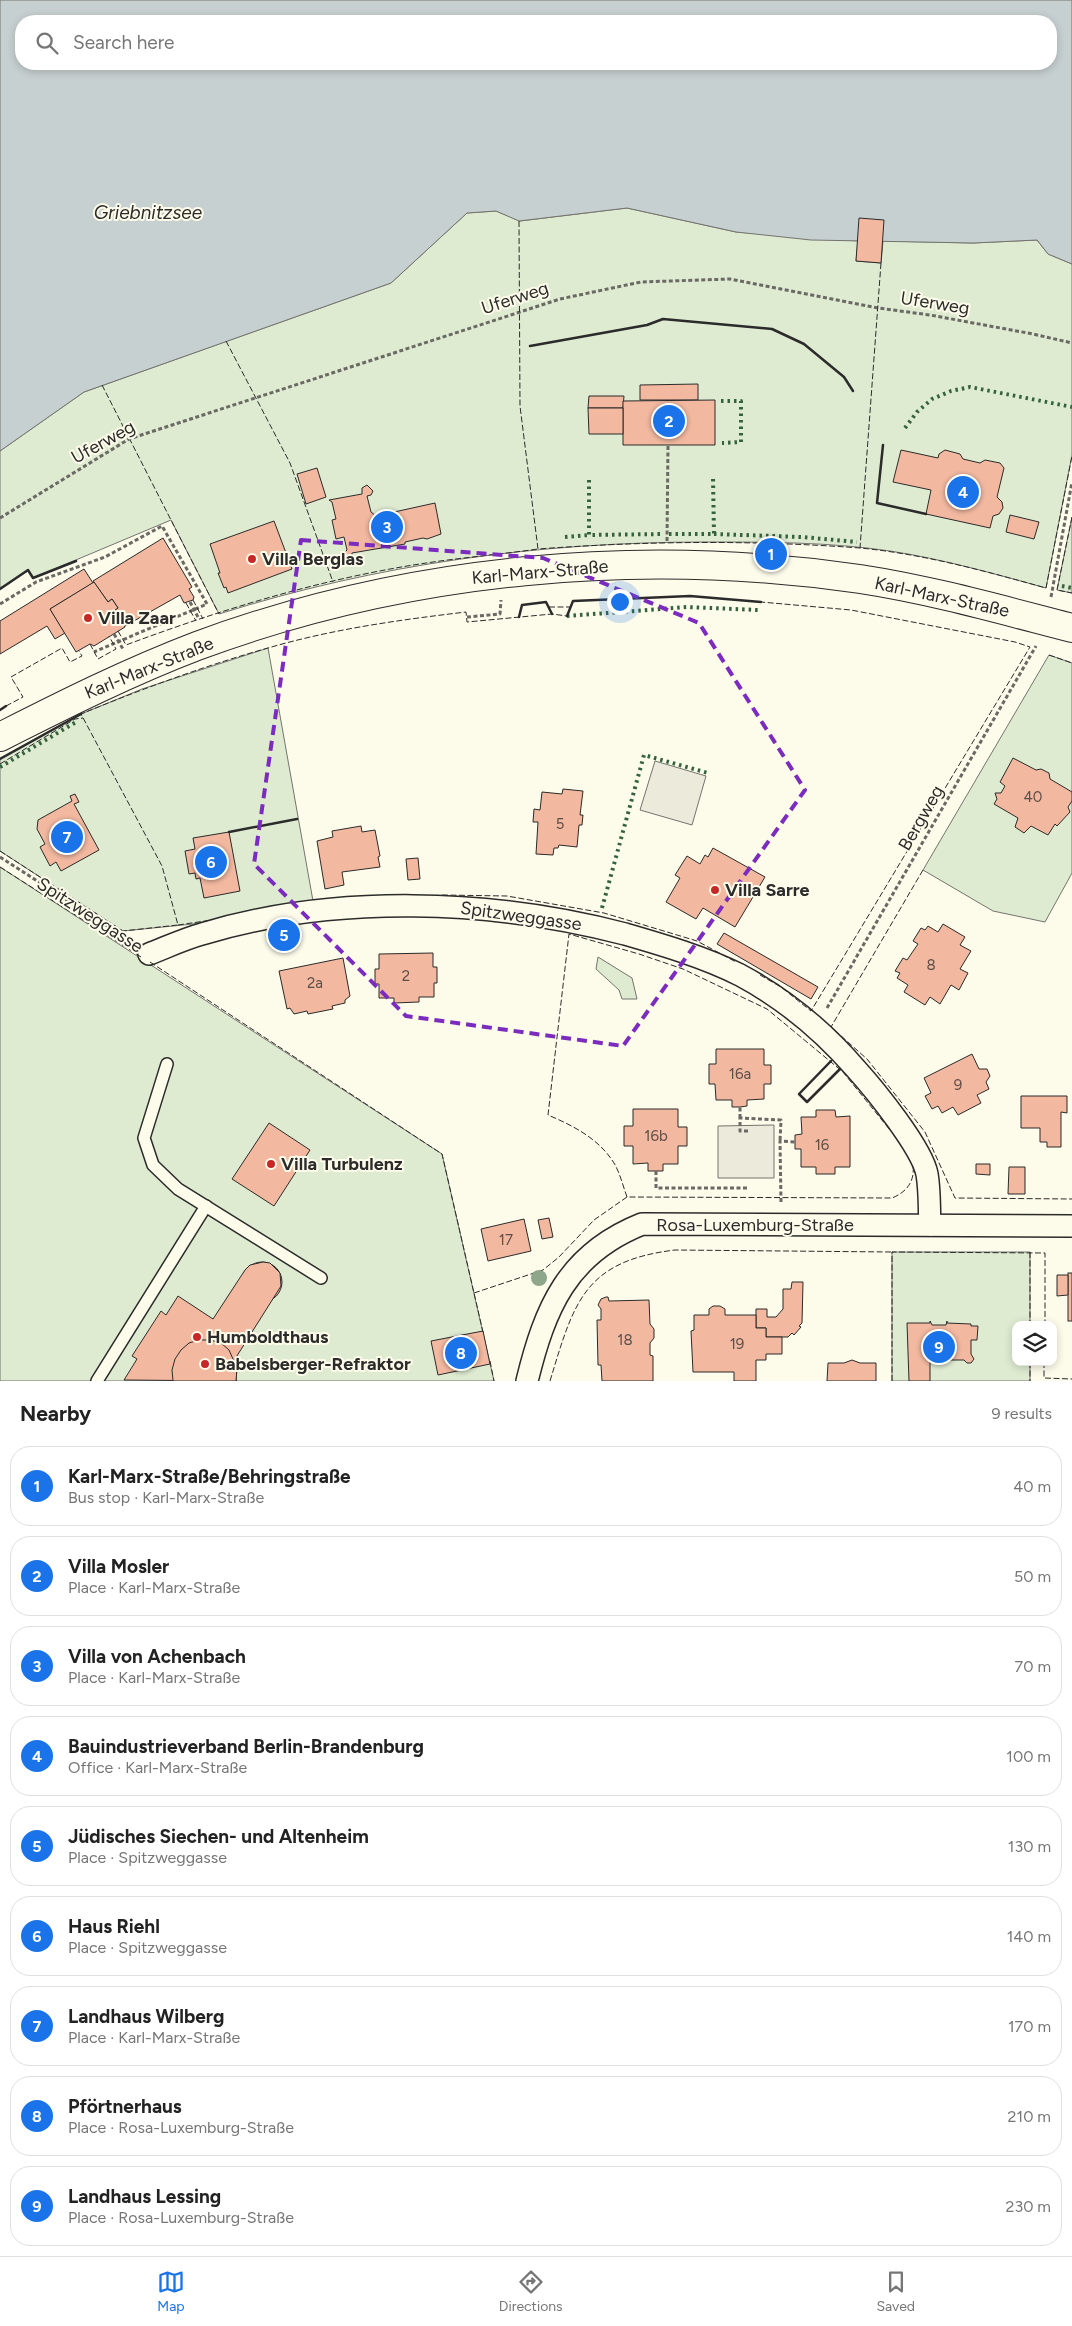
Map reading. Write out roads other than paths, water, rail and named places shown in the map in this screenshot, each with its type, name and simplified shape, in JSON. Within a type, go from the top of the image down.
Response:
[{"type":"street","name":"Karl-Marx-Straße","points":[[0,737],[97,688],[199,646],[316,609],[410,588],[505,572],[628,564],[767,568],[861,579],[955,596],[1059,624]]},
{"type":"street","name":"Spitzweggasse","points":[[149,954],[202,934],[315,911],[442,906],[504,910],[597,926],[653,942],[740,975],[778,999],[815,1028],[845,1056],[872,1087],[912,1145],[926,1171],[930,1226]]},
{"type":"street","name":"Rosa-Luxemburg-Straße","points":[[526,1381],[549,1308],[558,1293],[587,1258],[622,1233],[642,1224],[1072,1226]]},
{"type":"lane","points":[[167,1064],[144,1138],[153,1165],[178,1189],[321,1278]]},
{"type":"lane","points":[[97,1381],[206,1206]]},
{"type":"water","name":"Griebnitzsee","points":[[0,0],[1072,0],[1072,264],[1048,254],[1037,240],[973,243],[811,240],[736,232],[627,208],[519,221],[496,211],[467,213],[391,283],[84,392],[0,451]]},
{"type":"place","name":"Villa Mosler","points":[[669,421]]},
{"type":"place","name":"Bauindustrieverband Berlin-Brandenburg","points":[[963,492]]},
{"type":"place","name":"Villa von Achenbach","points":[[387,527]]},
{"type":"place","name":"Karl-Marx-Straße/Behringstraße","points":[[771,554]]},
{"type":"place","name":"Villa Berglas","points":[[252,559]]},
{"type":"place","name":"Villa Zaar","points":[[88,618]]},
{"type":"place","name":"Landhaus Wilberg","points":[[67,837]]},
{"type":"place","name":"Haus Riehl","points":[[211,862]]},
{"type":"place","name":"Villa Sarre","points":[[715,890]]},
{"type":"place","name":"Jüdisches Siechen- und Altenheim","points":[[284,935]]},
{"type":"place","name":"Villa Turbulenz","points":[[271,1164]]},
{"type":"place","name":"Humboldthaus","points":[[197,1337]]},
{"type":"place","name":"Landhaus Lessing","points":[[939,1347]]},
{"type":"place","name":"Pförtnerhaus","points":[[461,1353]]},
{"type":"place","name":"Babelsberger-Refraktor","points":[[205,1364]]}]
